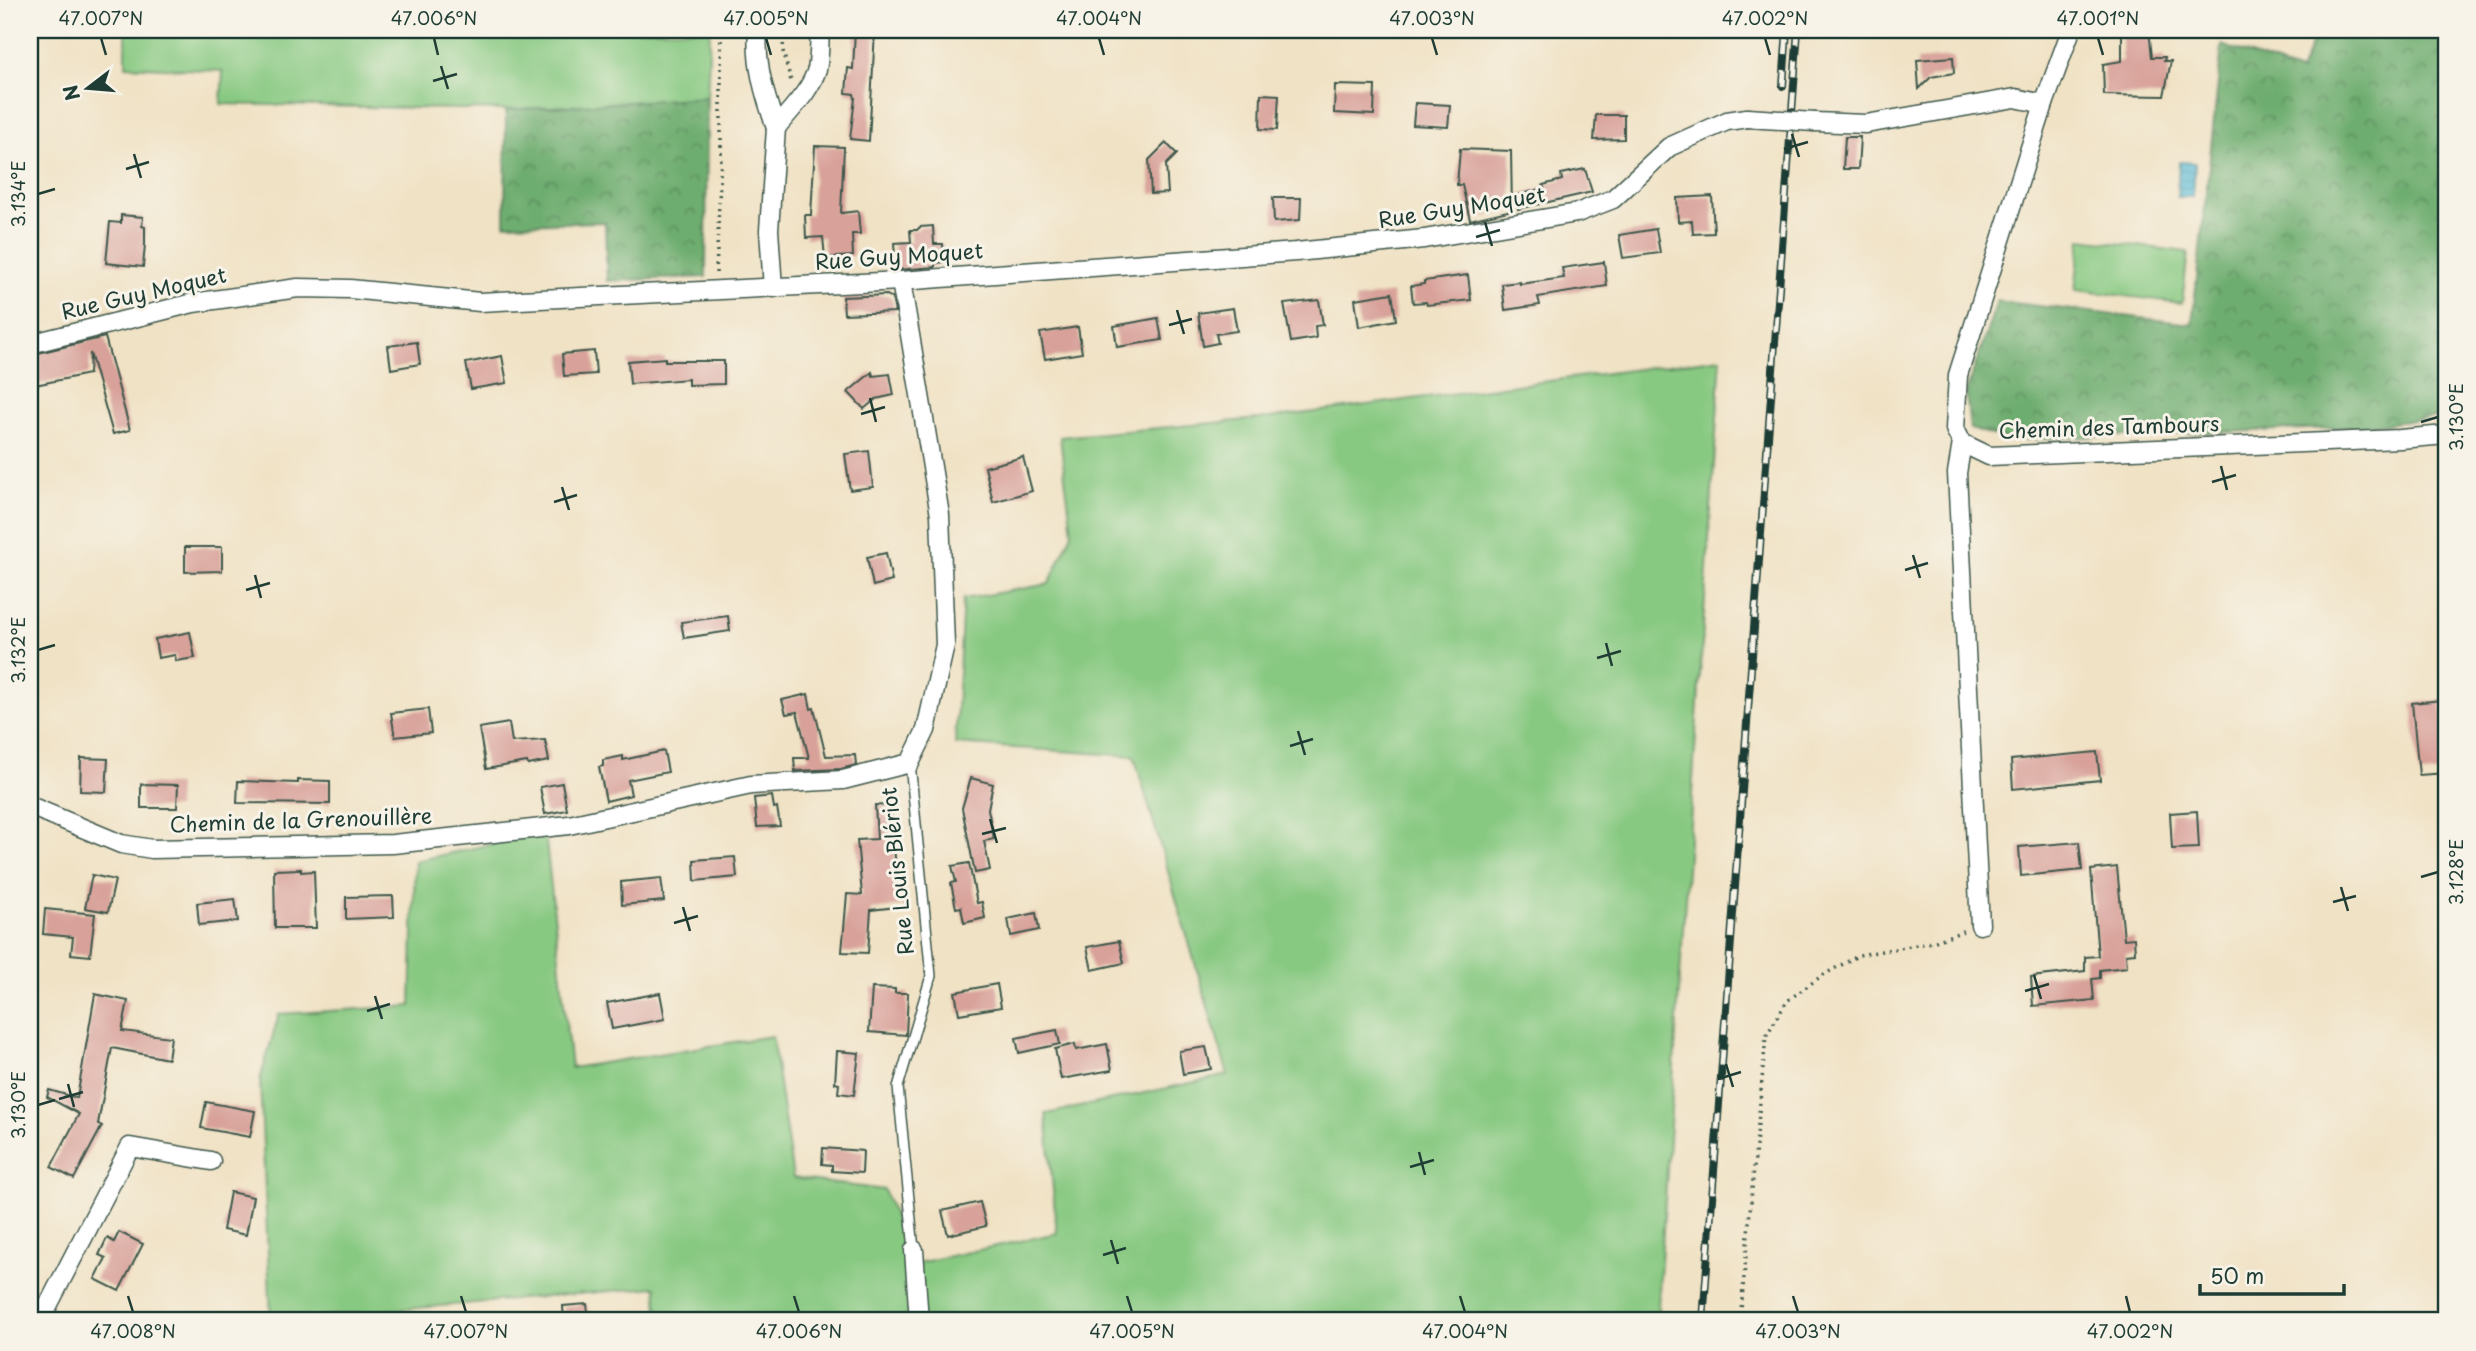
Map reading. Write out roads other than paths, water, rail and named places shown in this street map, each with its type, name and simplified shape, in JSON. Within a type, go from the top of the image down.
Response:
[{"type":"street","points":[[758,30],[757,46],[764,94],[776,128],[769,230],[773,288]]},
{"type":"street","points":[[776,128],[804,96],[817,69],[820,30]]},
{"type":"street","points":[[1980,925],[1957,472],[1962,443],[1955,429],[1958,374],[2071,30]]},
{"type":"street","name":"Rue Guy Moquet","points":[[30,344],[193,303],[298,288],[350,289],[480,302],[901,281],[1308,251],[1424,239],[1577,213],[1613,199],[1669,147],[1727,121],[1747,118],[1866,124],[2015,98],[2045,104]]},
{"type":"street","name":"Rue Louis Blériot","points":[[901,281],[940,515],[945,645],[926,730],[910,763]]},
{"type":"street","name":"Chemin des Tambours","points":[[1962,443],[1989,456],[2446,435]]},
{"type":"street","name":"Chemin de la Grenouillère","points":[[30,806],[121,844],[152,849],[393,844],[569,825],[751,785],[843,780],[910,763]]},
{"type":"street","points":[[40,1321],[130,1147],[211,1161]]},
{"type":"street","points":[[914,1250],[919,1321]]},
{"type":"lane","name":"Rue Louis Blériot","points":[[910,763],[932,976],[898,1087],[914,1250]]},
{"type":"water","points":[[2179,162],[2195,163],[2193,197],[2177,197]]},
{"type":"railway","points":[[1783,86],[1787,30]]},
{"type":"railway","points":[[1703,1321],[1798,30]]}]
